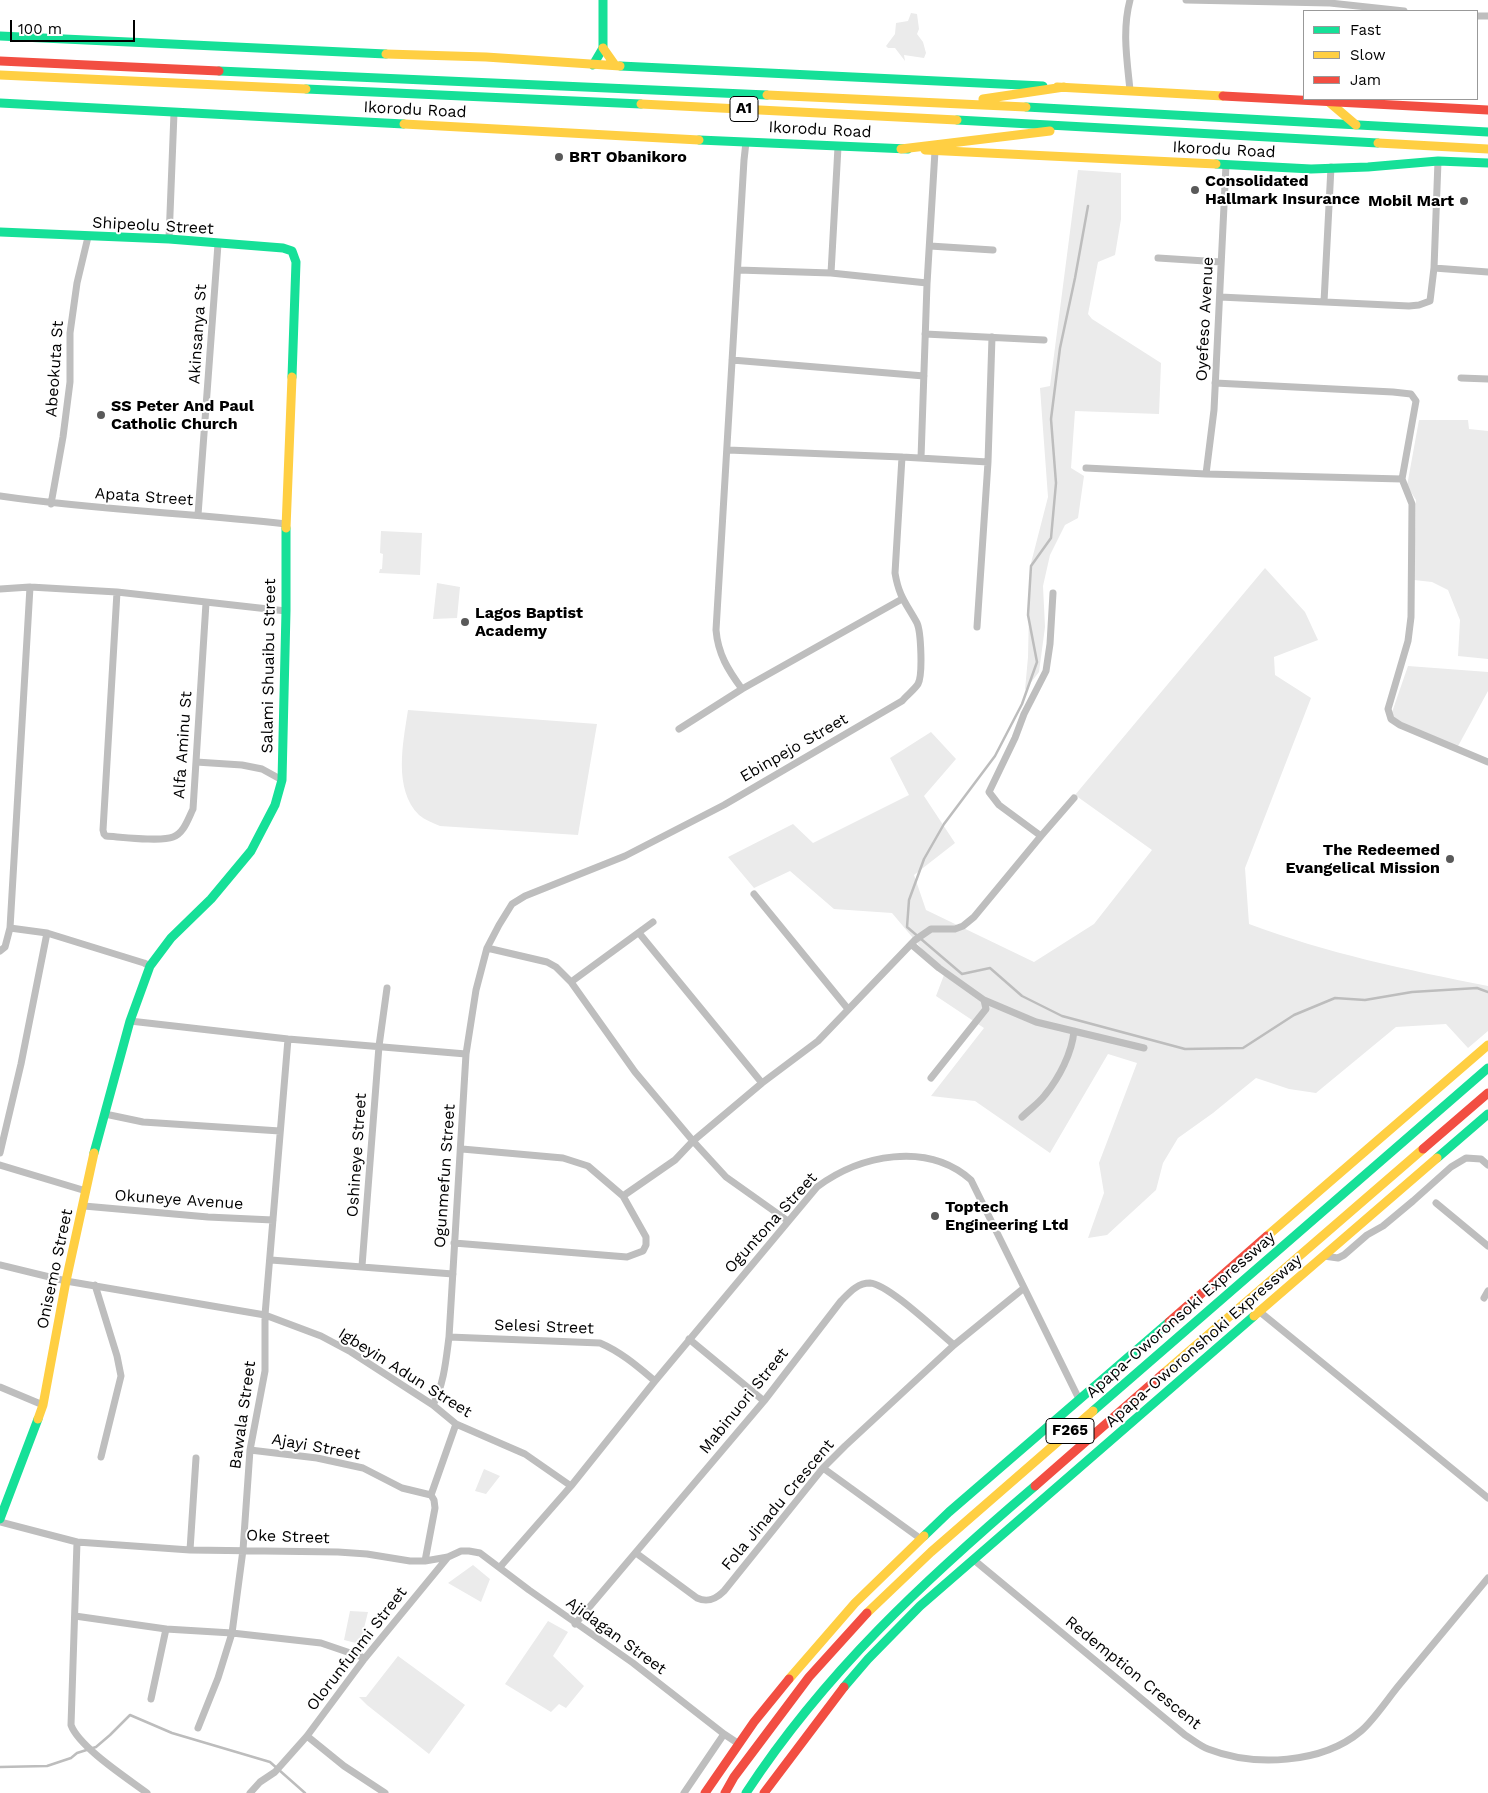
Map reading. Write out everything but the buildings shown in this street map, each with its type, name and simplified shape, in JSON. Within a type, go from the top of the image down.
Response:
[{"type":"main road","points":[[593,65],[602,48],[603,0]]},
{"type":"main road","points":[[0,36],[379,54],[486,57],[593,65],[1130,90],[1488,110]]},
{"type":"main road","points":[[602,48],[615,65]]},
{"type":"main road","name":"Ikorodu Road","points":[[0,60],[956,104],[1488,132]]},
{"type":"main road","name":"Ikorodu Road","points":[[0,74],[1086,126],[1488,150]]},
{"type":"main road","points":[[956,104],[1064,87]]},
{"type":"main road","points":[[1329,102],[1356,125]]},
{"type":"main road","name":"Ikorodu Road","points":[[0,103],[91,106],[174,113],[838,147],[1311,169],[1368,167],[1438,161],[1488,163]]},
{"type":"main road","points":[[901,149],[1086,126]]},
{"type":"main road","name":"Shipeolu Street","points":[[0,232],[169,239],[282,248],[292,251],[296,262]]},
{"type":"main road","name":"Salami Shuaibu Street","points":[[130,1021],[150,966],[171,938],[211,899],[251,851],[275,805],[282,780],[286,524],[296,262]]},
{"type":"main road","name":"Onisemo Street","points":[[0,1521],[43,1405],[66,1281],[86,1191],[130,1021]]},
{"type":"main road","name":"Apapa-Oworonsoki Expressway","points":[[705,1793],[754,1722],[801,1664],[856,1603],[948,1512],[1488,1045]]},
{"type":"main road","name":"Apapa-Oworonsoki Expressway","points":[[724,1793],[809,1677],[855,1625],[931,1552],[1488,1068]]},
{"type":"main road","name":"Apapa-Oworonsoki Expressway","points":[[746,1793],[764,1763],[805,1710],[855,1653],[913,1595],[981,1532],[1488,1093]]},
{"type":"main road","name":"Apapa-Oworonshoki Expressway","points":[[764,1793],[822,1714],[868,1659],[920,1606],[1488,1114]]},
{"type":"street","points":[[1130,0],[1126,14],[1125,34],[1130,90]]},
{"type":"street","points":[[1186,0],[1330,3],[1395,10]]},
{"type":"street","points":[[169,239],[174,113]]},
{"type":"street","points":[[742,690],[721,657],[717,645],[716,630],[746,142]]},
{"type":"street","points":[[831,273],[838,147]]},
{"type":"street","points":[[921,458],[927,283],[935,151]]},
{"type":"street","points":[[1220,297],[1419,305],[1430,301],[1434,268],[1438,161]]},
{"type":"street","name":"Oyefeso Avenue","points":[[1206,474],[1215,383],[1226,165]]},
{"type":"street","points":[[1324,302],[1331,168]]},
{"type":"street","name":"Abeokuta St","points":[[52,504],[70,382],[70,333],[77,283],[88,237]]},
{"type":"street","name":"Akinsanya St","points":[[198,515],[218,244]]},
{"type":"street","points":[[930,246],[993,250]]},
{"type":"street","points":[[1158,258],[1221,262]]},
{"type":"street","points":[[1434,268],[1488,272]]},
{"type":"street","points":[[738,270],[831,273],[927,283]]},
{"type":"street","points":[[925,334],[1044,340]]},
{"type":"street","points":[[977,627],[988,462],[992,337]]},
{"type":"street","points":[[732,360],[924,376]]},
{"type":"street","points":[[1461,378],[1488,379]]},
{"type":"street","points":[[1215,383],[1411,394],[1416,401],[1402,479],[1412,504],[1411,617],[1408,641],[1388,709],[1391,719],[1400,725],[1488,762]]},
{"type":"street","points":[[728,450],[988,462]]},
{"type":"street","name":"Ebinpejo Street","points":[[487,948],[512,904],[525,896],[625,856],[724,805],[902,701],[919,682],[922,653],[918,624],[902,599],[897,587],[895,574],[902,457]]},
{"type":"street","points":[[1086,468],[1206,474],[1402,479]]},
{"type":"street","name":"Apata Street","points":[[0,496],[52,504],[286,524]]},
{"type":"street","points":[[0,588],[30,587],[118,592],[206,604],[286,611]]},
{"type":"street","points":[[0,950],[5,947],[10,928],[30,587]]},
{"type":"street","name":"Alfa Aminu St","points":[[118,592],[103,830],[106,836],[149,839],[173,837],[186,826],[192,809],[206,604]]},
{"type":"street","points":[[1041,836],[999,804],[989,792],[1015,738],[1024,714],[1046,671],[1050,644],[1053,593]]},
{"type":"street","points":[[679,729],[742,690],[902,599]]},
{"type":"street","points":[[196,762],[242,765],[262,769],[282,780]]},
{"type":"street","points":[[623,1196],[675,1160],[693,1141],[762,1082],[818,1041],[913,942],[931,929],[955,929],[963,926],[974,917],[1074,798]]},
{"type":"street","points":[[754,894],[848,1009]]},
{"type":"street","points":[[571,982],[653,922]]},
{"type":"street","points":[[10,928],[46,933],[150,966]]},
{"type":"street","points":[[639,932],[762,1082]]},
{"type":"street","points":[[0,1153],[21,1064],[46,933]]},
{"type":"street","points":[[913,942],[939,968],[984,1000],[1036,1022],[1144,1048]]},
{"type":"street","points":[[487,948],[547,962],[556,967],[571,982],[635,1072],[693,1141],[726,1177],[788,1221]]},
{"type":"street","name":"Ogunmefun Street","points":[[433,1405],[438,1395],[444,1372],[449,1337],[462,1149],[466,1054],[476,990],[487,948]]},
{"type":"street","name":"Oshineye Street","points":[[362,1266],[379,1046],[387,988]]},
{"type":"street","points":[[931,1078],[986,1009],[984,1000]]},
{"type":"street","points":[[130,1021],[288,1039],[466,1054]]},
{"type":"street","points":[[1022,1117],[1045,1095],[1063,1067],[1073,1041],[1074,1031]]},
{"type":"street","name":"Bawala Street","points":[[198,1728],[218,1678],[232,1633],[242,1550],[250,1450],[265,1371],[266,1315],[288,1039]]},
{"type":"street","points":[[105,1114],[142,1122],[280,1131]]},
{"type":"street","points":[[454,1243],[627,1257],[643,1251],[646,1245],[646,1237],[623,1196],[588,1166],[563,1158],[462,1149]]},
{"type":"street","name":"Oguntona Street","points":[[500,1567],[571,1486],[689,1339],[817,1187],[832,1175],[868,1161],[913,1156],[935,1159],[950,1165],[971,1180],[1080,1399]]},
{"type":"street","points":[[1324,1256],[1338,1258],[1344,1255],[1413,1201],[1451,1167],[1466,1158],[1481,1159],[1488,1165]]},
{"type":"street","points":[[0,1165],[86,1191]]},
{"type":"street","points":[[1436,1203],[1488,1246]]},
{"type":"street","name":"Okuneye Avenue","points":[[84,1206],[208,1217],[273,1220]]},
{"type":"street","points":[[271,1260],[453,1274]]},
{"type":"street","name":"Igbeyin Adun Street","points":[[0,1265],[66,1281],[266,1315],[321,1336],[351,1352],[433,1405],[456,1424],[524,1454],[571,1486]]},
{"type":"street","name":"Mabinuori Street","points":[[576,1624],[764,1401],[841,1302],[856,1288],[871,1283],[887,1289],[954,1345]]},
{"type":"street","points":[[95,1286],[118,1356],[121,1376],[101,1457]]},
{"type":"street","name":"Fola Jinadu Crescent","points":[[636,1553],[697,1598],[712,1600],[724,1591],[844,1446],[954,1345],[1024,1288]]},
{"type":"street","points":[[1260,1312],[1488,1498]]},
{"type":"street","name":"Selesi Street","points":[[449,1337],[600,1342],[614,1348],[655,1381]]},
{"type":"street","points":[[689,1339],[764,1401]]},
{"type":"street","points":[[0,1387],[43,1405]]},
{"type":"street","points":[[425,1561],[435,1508],[431,1495],[456,1424]]},
{"type":"street","name":"Ajayi Street","points":[[250,1450],[317,1458],[363,1468],[402,1488],[431,1495]]},
{"type":"street","points":[[190,1550],[196,1458]]},
{"type":"street","points":[[824,1468],[921,1539]]},
{"type":"street","name":"Oke Street","points":[[0,1521],[77,1542],[190,1550],[338,1552],[367,1554],[410,1561],[425,1561],[461,1551],[469,1551],[480,1553],[492,1563]]},
{"type":"street","points":[[77,1542],[71,1725],[74,1734],[84,1744],[147,1793]]},
{"type":"street","name":"Olorunfunmi Street","points":[[250,1793],[260,1782],[277,1770],[307,1736],[365,1658],[448,1556]]},
{"type":"street","name":"Redemption Crescent","points":[[974,1560],[1185,1735],[1206,1748],[1222,1754],[1263,1760],[1290,1759],[1311,1755],[1330,1749],[1362,1730],[1488,1578]]},
{"type":"street","name":"Ajidagan Street","points":[[492,1563],[633,1663],[739,1744]]},
{"type":"street","points":[[75,1616],[166,1629],[232,1633],[321,1644],[365,1658]]},
{"type":"street","points":[[151,1699],[166,1629]]},
{"type":"street","points":[[684,1793],[724,1734]]},
{"type":"street","points":[[307,1736],[344,1766],[385,1793]]},
{"type":"shaded area","points":[[911,13],[917,14],[919,29],[917,34],[923,42],[926,53],[924,58],[904,55],[905,61],[895,48],[888,48],[886,46],[895,34],[896,23],[908,21]]},
{"type":"shaded area","points":[[1078,170],[1121,173],[1121,219],[1115,255],[1098,262],[1088,314],[1092,319],[1161,363],[1159,414],[1075,411],[1071,468],[1084,476],[1078,518],[1065,525],[1050,555],[1043,586],[1045,627],[1039,672],[1025,690],[1028,657],[1030,567],[1048,497],[1040,388],[1050,386]]},
{"type":"shaded area","points":[[1419,420],[1468,420],[1469,429],[1488,431],[1488,659],[1458,656],[1460,620],[1448,590],[1432,582],[1414,580],[1416,500],[1407,486]]},
{"type":"shaded area","points":[[381,531],[422,533],[420,575],[379,573],[380,569],[382,569],[383,554],[380,553]]},
{"type":"shaded area","points":[[1265,568],[1305,612],[1318,640],[1274,657],[1275,675],[1311,698],[1245,868],[1249,924],[1337,952],[1488,986],[1488,1031],[1468,1048],[1446,1024],[1396,1027],[1316,1093],[1289,1089],[1256,1078],[1213,1113],[1178,1138],[1163,1163],[1156,1190],[1107,1235],[1088,1238],[1104,1193],[1099,1163],[1137,1063],[1108,1054],[1050,1153],[975,1101],[931,1096],[984,1028],[936,996],[944,975],[892,913],[834,909],[790,871],[754,888],[728,857],[793,824],[813,843],[909,795],[890,758],[931,732],[956,759],[924,796],[955,843],[914,875],[926,910],[1034,962],[1094,924],[1152,850],[1075,795]]},
{"type":"shaded area","points":[[437,583],[460,587],[457,618],[433,619]]},
{"type":"shaded area","points":[[1408,666],[1488,672],[1488,691],[1457,748],[1390,718]]},
{"type":"shaded area","points":[[408,710],[597,724],[578,835],[440,826],[421,817],[411,804],[403,779],[402,751]]},
{"type":"shaded area","points":[[484,1469],[500,1476],[486,1494],[475,1491]]},
{"type":"shaded area","points":[[473,1565],[490,1579],[481,1602],[448,1583]]},
{"type":"shaded area","points":[[350,1611],[368,1612],[360,1644],[344,1640]]},
{"type":"shaded area","points":[[548,1621],[568,1632],[553,1656],[584,1686],[566,1708],[559,1704],[551,1712],[505,1684]]},
{"type":"shaded area","points":[[398,1656],[465,1705],[429,1754],[359,1697],[366,1697]]},
{"type":"waterway","points":[[1088,206],[1060,348],[1051,419],[1056,483],[1051,538],[1031,566],[1028,615],[1037,662],[1022,704],[995,756],[944,824],[924,859],[909,900],[907,927],[962,974],[990,968],[1022,996],[1062,1016],[1185,1049],[1243,1048],[1294,1015],[1335,998],[1365,1000],[1412,992],[1477,988],[1488,992]]},
{"type":"waterway","points":[[0,1767],[47,1766],[71,1758],[77,1753],[96,1747],[130,1715],[172,1733],[270,1762],[305,1793]]},
{"type":"traffic: fast","points":[[593,65],[603,48],[603,0]]},
{"type":"traffic: fast","points":[[0,36],[386,54]]},
{"type":"traffic: fast","points":[[620,66],[1043,86]]},
{"type":"traffic: fast","points":[[219,71],[767,95]]},
{"type":"traffic: fast","points":[[306,89],[641,104]]},
{"type":"traffic: fast","points":[[0,103],[404,124]]},
{"type":"traffic: fast","points":[[1026,107],[1488,132]]},
{"type":"traffic: fast","points":[[957,120],[1378,143]]},
{"type":"traffic: fast","points":[[699,140],[908,149]]},
{"type":"traffic: fast","points":[[1216,164],[1311,169],[1368,167],[1438,161],[1488,163]]},
{"type":"traffic: fast","points":[[0,232],[169,239],[283,248],[292,251],[296,262],[292,377]]},
{"type":"traffic: fast","points":[[94,1153],[130,1021],[150,966],[171,938],[211,899],[251,851],[275,805],[282,780],[286,528]]},
{"type":"traffic: fast","points":[[1093,1411],[1488,1068]]},
{"type":"traffic: fast","points":[[1437,1158],[1488,1114]]},
{"type":"traffic: fast","points":[[844,1687],[868,1659],[920,1606],[1254,1316]]},
{"type":"traffic: fast","points":[[924,1536],[949,1512],[1169,1322]]},
{"type":"traffic: fast","points":[[0,1519],[38,1419]]},
{"type":"traffic: fast","points":[[746,1793],[809,1707],[843,1667],[916,1592],[1035,1486]]},
{"type":"traffic: slow","points":[[603,48],[615,65]]},
{"type":"traffic: slow","points":[[386,54],[486,57],[620,66]]},
{"type":"traffic: slow","points":[[0,75],[306,89]]},
{"type":"traffic: slow","points":[[1057,87],[1223,96]]},
{"type":"traffic: slow","points":[[983,99],[1064,87]]},
{"type":"traffic: slow","points":[[767,95],[1026,107]]},
{"type":"traffic: slow","points":[[1329,102],[1356,125]]},
{"type":"traffic: slow","points":[[641,104],[957,120]]},
{"type":"traffic: slow","points":[[404,124],[699,140]]},
{"type":"traffic: slow","points":[[901,149],[1050,131]]},
{"type":"traffic: slow","points":[[1378,143],[1488,149]]},
{"type":"traffic: slow","points":[[925,150],[1216,164]]},
{"type":"traffic: slow","points":[[286,528],[292,377]]},
{"type":"traffic: slow","points":[[1267,1236],[1488,1045]]},
{"type":"traffic: slow","points":[[1164,1373],[1423,1149]]},
{"type":"traffic: slow","points":[[38,1419],[43,1405],[66,1281],[94,1153]]},
{"type":"traffic: slow","points":[[1254,1316],[1437,1158]]},
{"type":"traffic: slow","points":[[867,1613],[931,1552],[1093,1411]]},
{"type":"traffic: slow","points":[[789,1679],[855,1603],[924,1536]]},
{"type":"traffic: jam","points":[[0,61],[219,71]]},
{"type":"traffic: jam","points":[[1223,96],[1488,110]]},
{"type":"traffic: jam","points":[[1423,1149],[1488,1093]]},
{"type":"traffic: jam","points":[[1169,1322],[1267,1236]]},
{"type":"traffic: jam","points":[[1035,1486],[1164,1373]]},
{"type":"traffic: jam","points":[[725,1793],[734,1777],[809,1677],[867,1613]]},
{"type":"traffic: jam","points":[[705,1793],[754,1722],[789,1679]]},
{"type":"traffic: jam","points":[[764,1793],[844,1687]]},
{"type":"place","name":"BRT Obanikoro","points":[[559,157]]},
{"type":"place","name":"Consolidated Hallmark Insurance","points":[[1195,190]]},
{"type":"place","name":"Mobil Mart","points":[[1464,201]]},
{"type":"place","name":"SS Peter And Paul Catholic Church","points":[[101,415]]},
{"type":"place","name":"Lagos Baptist Academy","points":[[465,622]]},
{"type":"place","name":"The Redeemed Evangelical Mission","points":[[1450,859]]},
{"type":"place","name":"Toptech Engineering Ltd","points":[[935,1216]]}]
